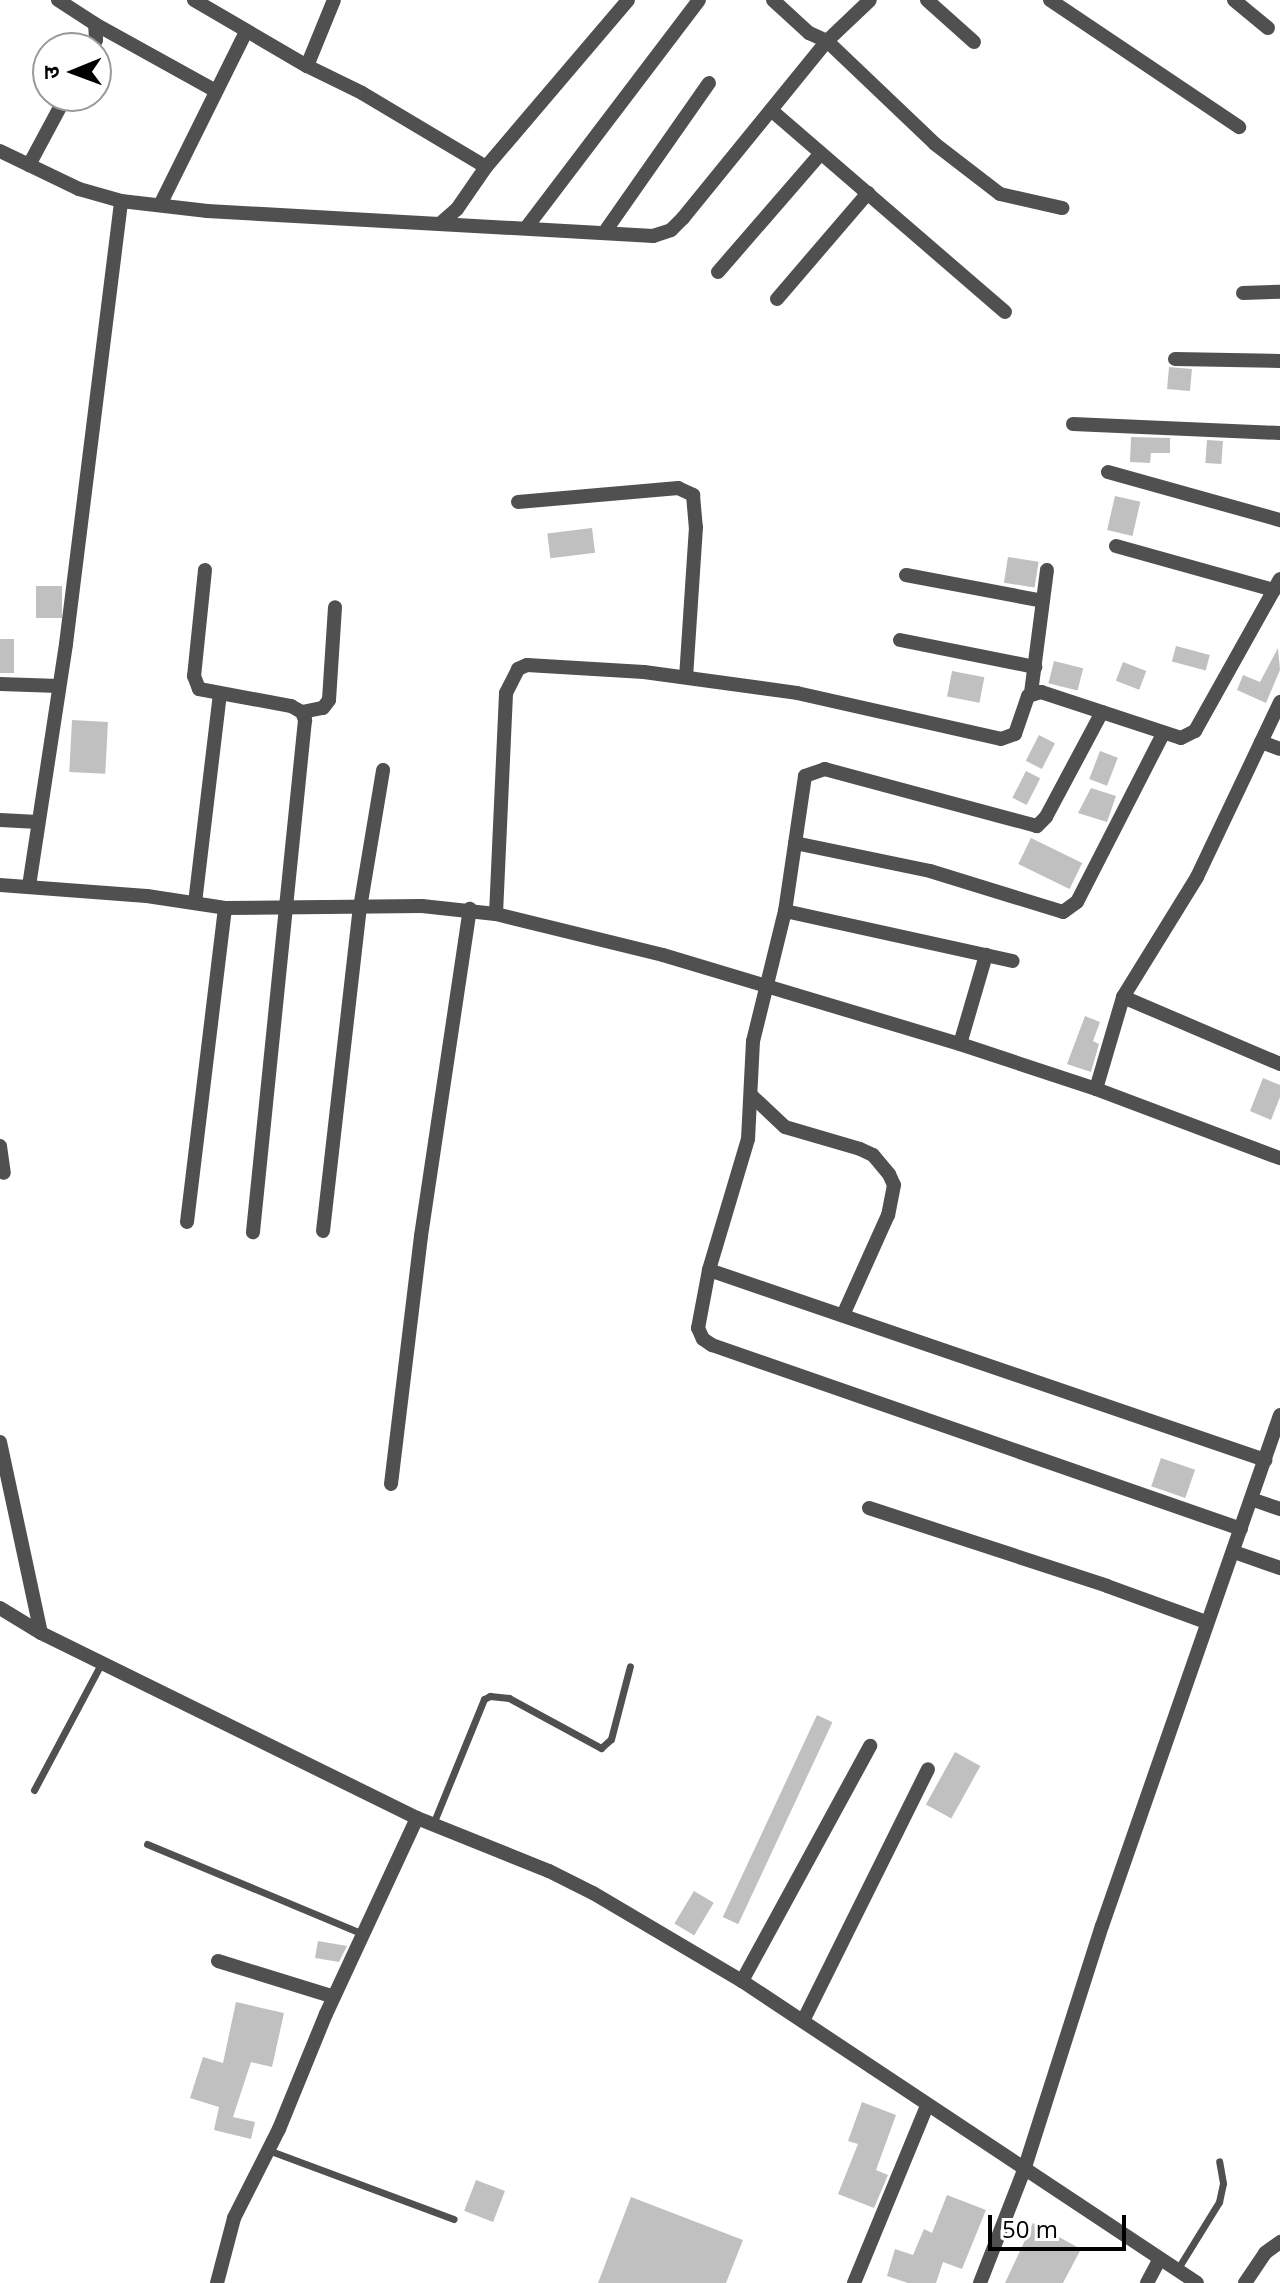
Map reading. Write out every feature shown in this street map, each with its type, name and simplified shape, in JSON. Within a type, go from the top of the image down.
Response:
[{"type":"street","points":[[58,0],[216,91]]},
{"type":"street","points":[[194,0],[307,66],[362,93],[486,167]]},
{"type":"street","points":[[307,66],[334,0]]},
{"type":"street","points":[[442,222],[457,209],[486,167],[628,0]]},
{"type":"street","points":[[526,228],[699,0]]},
{"type":"street","points":[[773,0],[809,33],[827,41],[935,144],[1000,194],[1062,208]]},
{"type":"street","points":[[0,151],[79,189],[121,201],[653,236],[671,230],[827,41],[870,0]]},
{"type":"street","points":[[927,0],[974,42]]},
{"type":"street","points":[[1050,0],[1239,127]]},
{"type":"street","points":[[1234,0],[1268,28]]},
{"type":"street","points":[[95,24],[96,32]]},
{"type":"street","points":[[160,205],[246,32]]},
{"type":"street","points":[[604,233],[709,83]]},
{"type":"street","points":[[771,110],[1005,312]]},
{"type":"street","points":[[29,165],[57,112]]},
{"type":"street","points":[[718,272],[821,153]]},
{"type":"street","points":[[777,299],[868,193]]},
{"type":"street","points":[[29,886],[59,686],[121,201]]},
{"type":"street","points":[[1243,293],[1280,292]]},
{"type":"street","points":[[1175,359],[1280,361]]},
{"type":"street","points":[[1073,424],[1280,433]]},
{"type":"street","points":[[1108,472],[1280,520]]},
{"type":"street","points":[[518,502],[678,488],[693,495],[696,527],[686,677]]},
{"type":"street","points":[[1031,693],[1047,693],[1181,738],[1195,731],[1277,584],[1116,546]]},
{"type":"street","points":[[205,570],[194,676],[199,689],[291,706],[302,712],[323,708],[329,700],[335,607]]},
{"type":"street","points":[[496,914],[506,693],[518,669],[537,663],[686,677],[797,693],[1001,739],[1015,734],[1031,693],[1047,570]]},
{"type":"street","points":[[906,575],[1043,601]]},
{"type":"street","points":[[900,640],[1035,667]]},
{"type":"street","points":[[0,684],[59,686]]},
{"type":"street","points":[[195,903],[220,694]]},
{"type":"street","points":[[1096,1089],[1123,997],[1197,877],[1280,702]]},
{"type":"street","points":[[253,1232],[305,731],[302,712]]},
{"type":"street","points":[[1102,712],[1046,817],[1037,826],[818,769],[805,776],[785,911],[769,987],[753,1041],[748,1139],[709,1270],[698,1328],[703,1339],[712,1345],[1241,1529]]},
{"type":"street","points":[[795,843],[930,871],[1063,912],[1077,902],[1163,734]]},
{"type":"street","points":[[1261,742],[1280,749]]},
{"type":"street","points":[[323,1231],[360,908],[383,770]]},
{"type":"street","points":[[0,820],[38,822]]},
{"type":"street","points":[[0,885],[225,908],[470,909],[496,914],[604,940],[960,1044],[1096,1089],[1280,1158]]},
{"type":"street","points":[[187,1222],[225,908]]},
{"type":"street","points":[[391,1484],[421,1236],[470,909]]},
{"type":"street","points":[[785,911],[1013,961]]},
{"type":"street","points":[[960,1044],[986,955]]},
{"type":"street","points":[[1123,997],[1280,1064]]},
{"type":"street","points":[[752,1096],[785,1127],[873,1155],[894,1185],[888,1215],[843,1315]]},
{"type":"street","points":[[0,1146],[4,1173]]},
{"type":"street","points":[[709,1270],[1265,1460]]},
{"type":"street","points":[[980,2283],[1024,2170],[1102,1926],[1206,1622],[1265,1460],[1277,1438],[1280,1415]]},
{"type":"street","points":[[0,1442],[41,1633]]},
{"type":"street","points":[[1251,1499],[1280,1509]]},
{"type":"street","points":[[869,1508],[1206,1622]]},
{"type":"street","points":[[1234,1552],[1280,1568]]},
{"type":"street","points":[[0,1608],[41,1633],[417,1818],[549,1871],[742,1981],[1197,2283]]},
{"type":"street","points":[[742,1981],[870,1746]]},
{"type":"street","points":[[803,2021],[928,1769]]},
{"type":"street","points":[[217,2283],[234,2218],[268,2150],[334,1997],[417,1818]]},
{"type":"street","points":[[218,1961],[334,1997]]},
{"type":"street","points":[[854,2283],[927,2106]]},
{"type":"street","points":[[1245,2283],[1265,2253],[1280,2242]]},
{"type":"street","points":[[1147,2283],[1160,2259]]},
{"type":"lane","points":[[34,1790],[102,1662]]},
{"type":"lane","points":[[433,1824],[484,1699],[490,1696],[509,1698],[601,1748],[611,1739],[630,1666]]},
{"type":"lane","points":[[147,1844],[363,1934]]},
{"type":"lane","points":[[268,2150],[454,2219]]},
{"type":"lane","points":[[1177,2270],[1219,2202],[1223,2183],[1219,2161]]},
{"type":"building","points":[[1169,367],[1192,369],[1190,391],[1167,389]]},
{"type":"building","points":[[1131,437],[1170,438],[1170,453],[1151,453],[1150,463],[1130,462]]},
{"type":"building","points":[[1207,440],[1223,441],[1221,464],[1205,463]]},
{"type":"building","points":[[1115,496],[1140,502],[1132,536],[1107,530]]},
{"type":"building","points":[[592,528],[595,553],[550,558],[547,533]]},
{"type":"building","points":[[1008,557],[1039,562],[1035,588],[1004,583]]},
{"type":"building","points":[[36,586],[62,586],[62,618],[36,618]]},
{"type":"building","points":[[0,639],[14,639],[14,673],[0,673]]},
{"type":"building","points":[[1176,646],[1210,655],[1206,671],[1172,661]]},
{"type":"building","points":[[1278,648],[1280,670],[1266,703],[1237,690],[1243,675],[1260,682]]},
{"type":"building","points":[[1054,661],[1083,668],[1078,691],[1048,683]]},
{"type":"building","points":[[1123,662],[1146,671],[1139,690],[1116,681]]},
{"type":"building","points":[[952,671],[984,677],[979,703],[947,697]]},
{"type":"building","points":[[72,720],[108,722],[105,774],[69,772]]},
{"type":"building","points":[[1039,735],[1055,743],[1042,769],[1026,761]]},
{"type":"building","points":[[1100,751],[1118,758],[1107,786],[1089,779]]},
{"type":"building","points":[[1026,771],[1040,778],[1027,805],[1012,798]]},
{"type":"building","points":[[1091,788],[1116,796],[1107,822],[1078,813]]},
{"type":"building","points":[[1031,838],[1082,863],[1070,889],[1018,864]]},
{"type":"building","points":[[1085,1016],[1100,1022],[1093,1041],[1099,1044],[1091,1072],[1067,1064]]},
{"type":"building","points":[[1263,1078],[1280,1085],[1280,1097],[1271,1120],[1250,1111]]},
{"type":"building","points":[[1161,1458],[1195,1470],[1185,1498],[1151,1486]]},
{"type":"building","points":[[817,1715],[832,1722],[738,1924],[723,1917]]},
{"type":"building","points":[[955,1752],[980,1766],[951,1819],[926,1804]]},
{"type":"building","points":[[694,1891],[714,1903],[694,1935],[674,1924]]},
{"type":"building","points":[[318,1941],[347,1946],[339,1962],[315,1958]]},
{"type":"building","points":[[236,2002],[284,2013],[272,2067],[251,2062],[233,2117],[255,2122],[251,2139],[214,2130],[219,2107],[190,2098],[203,2057],[223,2063]]},
{"type":"building","points":[[862,2102],[896,2115],[876,2170],[888,2175],[874,2208],[838,2194],[858,2144],[848,2141]]},
{"type":"building","points":[[476,2180],[505,2191],[493,2222],[464,2211]]},
{"type":"building","points":[[947,2195],[986,2210],[962,2269],[943,2262],[936,2283],[908,2283],[887,2276],[895,2249],[913,2255],[924,2229],[932,2233]]},
{"type":"building","points":[[631,2197],[743,2240],[726,2283],[598,2283]]},
{"type":"building","points":[[1033,2223],[1081,2249],[1063,2283],[1005,2283]]}]
